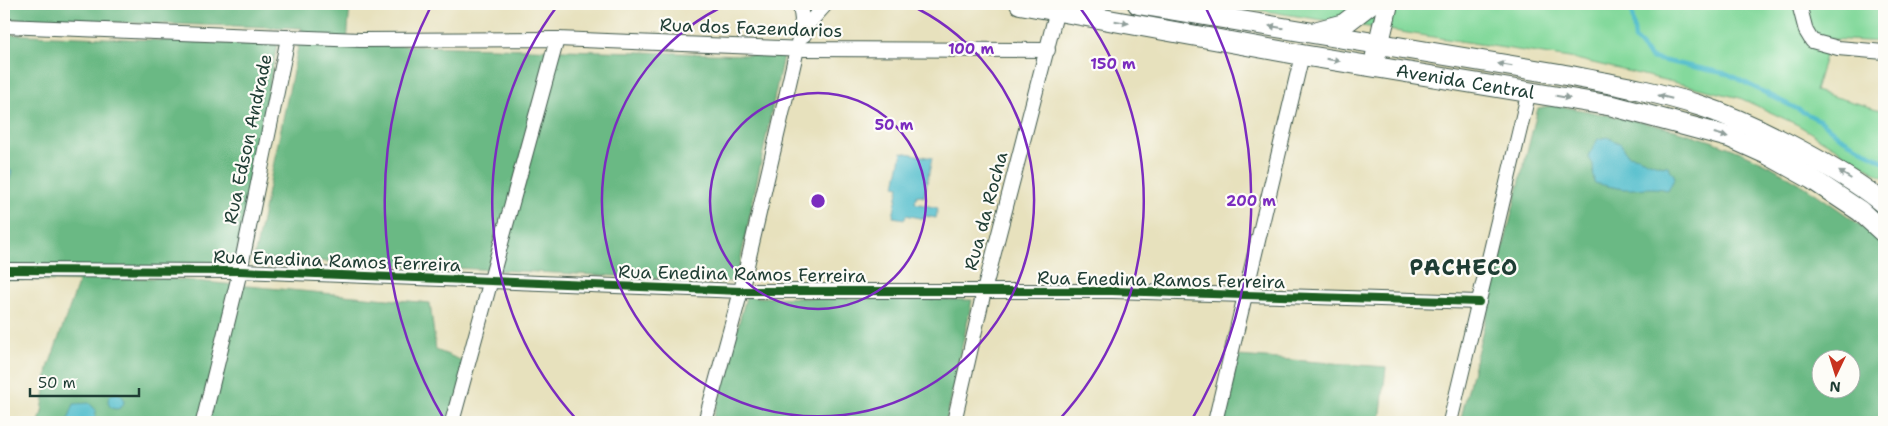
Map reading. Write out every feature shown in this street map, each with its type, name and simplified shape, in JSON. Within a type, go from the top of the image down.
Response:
[{"type":"main road","name":"Avenida Central","points":[[1020,4],[1302,55],[1614,106],[1729,137],[1769,155],[1812,179],[1860,211],[1884,233]]},
{"type":"main road","name":"Avenida Central","points":[[1138,4],[1404,47],[1618,86],[1700,106],[1766,132],[1795,147],[1847,176],[1884,204]]},
{"type":"main road","points":[[1311,32],[1344,24],[1382,4]]},
{"type":"main road","points":[[1373,66],[1378,43],[1382,4]]},
{"type":"main road","points":[[1382,4],[1391,29],[1404,47]]},
{"type":"street","points":[[706,422],[741,291],[797,49],[802,20],[800,4]]},
{"type":"street","points":[[797,49],[809,23],[826,4]]},
{"type":"street","points":[[1799,4],[1806,31],[1812,42],[1823,46],[1884,52]]},
{"type":"street","name":"Rua da Rocha","points":[[954,422],[984,292],[1057,10]]},
{"type":"street","name":"Rua dos Fazendarios","points":[[4,26],[288,38],[557,39],[797,49],[1048,50]]},
{"type":"street","name":"Rua Edson Andrade","points":[[203,422],[240,271],[288,38]]},
{"type":"street","points":[[452,422],[557,39]]},
{"type":"street","points":[[1215,422],[1302,55]]},
{"type":"street","points":[[1450,422],[1529,91]]},
{"type":"street","name":"Rua Enedina Ramos Ferreira","points":[[4,270],[240,271],[741,291],[1112,292],[1479,302]]},
{"type":"green space","points":[[4,4],[350,4],[347,44],[783,56],[736,282],[254,258],[302,28],[4,19]]},
{"type":"green space","points":[[1219,4],[1884,4],[1884,42],[1830,39],[1815,91],[1884,111],[1884,178],[1798,125],[1740,98],[1576,59]]},
{"type":"green space","points":[[4,34],[277,45],[235,264],[106,278],[161,278],[430,303],[436,350],[473,365],[459,422],[39,422],[48,368],[79,281],[4,280]]},
{"type":"green space","points":[[1555,105],[1665,128],[1692,135],[1745,154],[1800,184],[1884,243],[1884,422],[1460,422],[1538,108]]},
{"type":"green space","points":[[746,297],[972,300],[946,422],[712,422]]},
{"type":"green space","points":[[1238,356],[1386,367],[1380,422],[1223,422]]},
{"type":"water","points":[[1607,137],[1621,144],[1628,155],[1657,165],[1668,166],[1675,177],[1668,191],[1653,188],[1625,189],[1594,183],[1593,164],[1588,156],[1598,139]]},
{"type":"water","points":[[902,152],[932,158],[924,197],[917,195],[915,203],[938,208],[936,218],[925,216],[924,219],[906,215],[905,219],[893,217],[899,187],[895,186]]},
{"type":"water","points":[[4,169],[12,171],[6,193],[4,192]]},
{"type":"water","points":[[113,393],[119,393],[124,398],[122,407],[113,409],[108,404],[108,398]]},
{"type":"water","points":[[89,403],[96,410],[95,422],[67,422],[74,404]]},
{"type":"waterway","points":[[1631,4],[1635,39],[1651,58],[1728,74],[1821,121],[1840,137],[1884,162]]},
{"type":"cycle path","points":[[4,270],[240,271],[741,291],[1112,291],[1479,302]]},
{"type":"district","name":"PACHECO","points":[[1464,267]]}]
